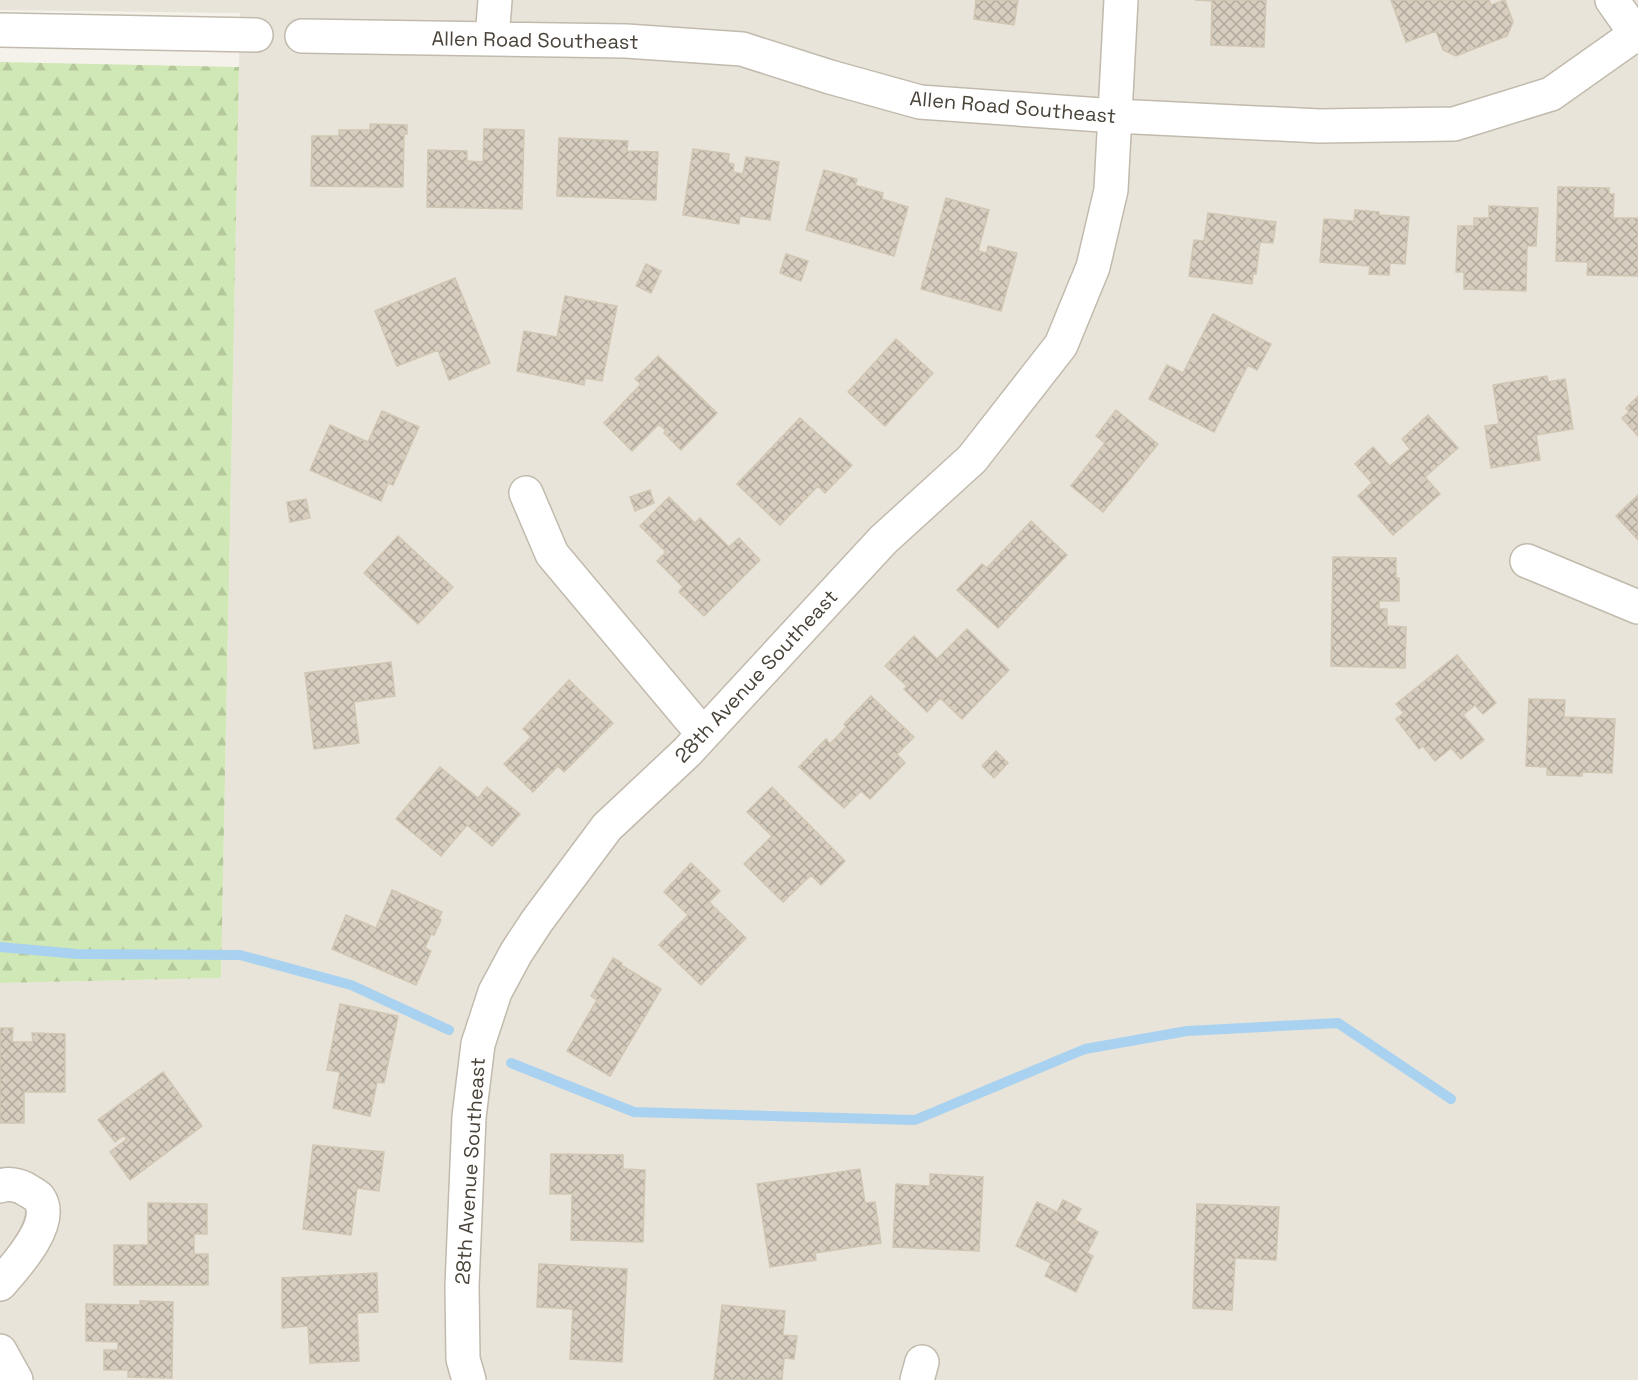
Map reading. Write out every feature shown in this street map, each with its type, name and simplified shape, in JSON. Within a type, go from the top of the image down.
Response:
[{"type":"street","points":[[492,39],[495,0]]},
{"type":"street","name":"28th Avenue Southeast","points":[[469,1380],[463,1359],[462,1286],[469,1117],[478,1044],[495,992],[537,921],[607,827],[703,734],[883,540],[972,459],[1061,345],[1095,256],[1111,190],[1121,0]]},
{"type":"street","points":[[1612,0],[1637,36]]},
{"type":"street","points":[[0,30],[256,35]]},
{"type":"street","name":"Allen Road Southeast","points":[[302,36],[626,41],[742,49],[920,102],[1115,116],[1320,126],[1454,124],[1551,94],[1637,36]]},
{"type":"street","points":[[526,493],[552,554],[703,734]]},
{"type":"street","points":[[1527,561],[1638,607]]},
{"type":"street","points":[[0,1186],[5,1184],[22,1187],[38,1197],[43,1211],[35,1239],[25,1255],[0,1284]]},
{"type":"street","points":[[0,1351],[16,1380]]},
{"type":"shaded area","points":[[0,0],[1638,0],[1638,1380],[0,1380],[0,983],[221,978],[240,13],[0,10]]},
{"type":"green space","points":[[0,62],[239,67],[221,978],[0,983]]},
{"type":"building","points":[[976,0],[1018,0],[1014,25],[974,19]]},
{"type":"building","points":[[1195,0],[1266,0],[1264,47],[1211,45],[1212,1]]},
{"type":"building","points":[[1391,0],[1489,0],[1491,5],[1505,0],[1513,22],[1507,36],[1456,56],[1443,50],[1436,31],[1406,42]]},
{"type":"building","points":[[370,124],[407,125],[407,134],[404,134],[403,187],[311,186],[312,136],[339,136],[339,130],[370,130]]},
{"type":"building","points":[[484,129],[524,130],[522,209],[427,207],[428,150],[467,151],[467,161],[483,162]]},
{"type":"building","points":[[559,138],[628,141],[627,151],[658,152],[656,200],[557,196]]},
{"type":"building","points":[[693,149],[729,154],[728,163],[734,164],[733,172],[743,174],[746,157],[779,162],[770,220],[740,216],[739,224],[683,215]]},
{"type":"building","points":[[824,170],[857,179],[855,185],[883,193],[882,199],[908,207],[894,256],[806,230]]},
{"type":"building","points":[[1558,187],[1609,188],[1609,194],[1614,194],[1613,218],[1638,218],[1638,276],[1587,275],[1588,262],[1556,261]]},
{"type":"building","points":[[946,198],[989,210],[978,251],[987,253],[988,246],[1017,253],[1001,311],[921,289]]},
{"type":"building","points":[[1489,206],[1538,208],[1536,246],[1527,246],[1526,291],[1464,289],[1464,272],[1456,272],[1458,226],[1474,226],[1474,218],[1489,218]]},
{"type":"building","points":[[1355,210],[1379,212],[1379,215],[1409,217],[1405,264],[1390,263],[1389,275],[1369,274],[1370,266],[1320,262],[1324,219],[1354,221]]},
{"type":"building","points":[[1208,213],[1276,222],[1273,243],[1260,242],[1256,274],[1253,274],[1252,284],[1189,276],[1194,240],[1204,241]]},
{"type":"building","points":[[786,254],[808,261],[801,281],[780,273]]},
{"type":"building","points":[[646,264],[661,271],[651,293],[636,286]]},
{"type":"building","points":[[455,278],[490,363],[449,380],[438,350],[397,366],[375,311]]},
{"type":"building","points":[[565,296],[617,306],[602,381],[585,378],[584,385],[517,371],[524,331],[557,337]]},
{"type":"building","points":[[1213,314],[1271,344],[1257,370],[1248,365],[1214,432],[1149,399],[1167,365],[1183,373]]},
{"type":"building","points":[[896,339],[933,373],[885,426],[848,392]]},
{"type":"building","points":[[658,356],[717,413],[681,450],[664,433],[666,431],[659,424],[632,451],[604,423],[641,384],[635,379]]},
{"type":"building","points":[[1547,376],[1548,382],[1565,379],[1573,429],[1536,435],[1540,460],[1491,468],[1485,426],[1499,424],[1493,385]]},
{"type":"building","points":[[1638,396],[1638,436],[1622,418],[1629,412],[1626,408]]},
{"type":"building","points":[[1116,410],[1158,444],[1103,512],[1071,486],[1105,443],[1096,436]]},
{"type":"building","points":[[382,411],[419,427],[393,485],[388,483],[381,501],[310,470],[330,425],[368,442]]},
{"type":"building","points":[[1428,415],[1458,448],[1425,477],[1440,494],[1393,535],[1358,496],[1372,483],[1355,464],[1373,447],[1390,466],[1410,449],[1402,439]]},
{"type":"building","points":[[800,418],[852,465],[825,493],[818,486],[780,525],[737,484]]},
{"type":"building","points":[[650,490],[654,503],[635,511],[630,497]]},
{"type":"building","points":[[1638,495],[1638,540],[1616,516]]},
{"type":"building","points":[[669,497],[695,523],[700,518],[729,547],[739,538],[760,560],[704,616],[679,592],[683,587],[657,561],[666,552],[640,526]]},
{"type":"building","points":[[306,499],[310,518],[290,522],[287,502]]},
{"type":"building","points":[[1031,521],[1067,555],[998,628],[957,590],[982,564],[987,568]]},
{"type":"building","points":[[398,536],[453,587],[418,624],[364,573]]},
{"type":"building","points":[[1333,557],[1396,558],[1399,601],[1379,601],[1379,609],[1387,609],[1387,626],[1406,627],[1405,668],[1331,666]]},
{"type":"building","points":[[967,629],[1009,670],[962,719],[940,698],[927,712],[904,689],[907,686],[885,666],[914,636],[937,659]]},
{"type":"building","points":[[1457,655],[1496,703],[1483,714],[1475,705],[1463,715],[1484,740],[1461,759],[1451,748],[1435,761],[1423,746],[1419,749],[1396,719],[1404,713],[1396,704]]},
{"type":"building","points":[[391,662],[395,696],[354,702],[359,743],[314,749],[305,673]]},
{"type":"building","points":[[569,680],[613,723],[564,772],[558,766],[533,792],[504,764],[531,737],[523,729]]},
{"type":"building","points":[[871,696],[914,737],[897,754],[905,763],[870,799],[861,791],[844,808],[799,767],[826,739],[830,744],[846,727],[844,724]]},
{"type":"building","points":[[1529,699],[1565,700],[1564,717],[1615,719],[1612,773],[1582,772],[1582,776],[1547,775],[1547,767],[1526,766]]},
{"type":"building","points":[[996,751],[1008,763],[994,778],[982,766]]},
{"type":"building","points":[[440,767],[478,798],[487,787],[520,814],[492,846],[467,825],[441,856],[396,819]]},
{"type":"building","points":[[772,787],[845,861],[821,885],[811,875],[783,902],[744,864],[772,836],[747,812]]},
{"type":"building","points":[[691,863],[720,891],[709,902],[746,938],[701,985],[659,945],[688,915],[664,892]]},
{"type":"building","points":[[392,890],[442,912],[434,935],[431,934],[425,948],[431,951],[416,985],[332,949],[346,915],[376,928]]},
{"type":"building","points":[[613,958],[661,989],[610,1076],[567,1051],[597,1000],[591,996]]},
{"type":"building","points":[[340,1004],[398,1016],[384,1083],[377,1082],[370,1116],[333,1108],[340,1072],[327,1070]]},
{"type":"building","points":[[0,1028],[13,1028],[12,1042],[33,1042],[32,1033],[65,1034],[65,1092],[24,1092],[24,1123],[0,1123]]},
{"type":"building","points":[[163,1072],[202,1126],[130,1180],[110,1152],[127,1139],[124,1135],[115,1142],[98,1120]]},
{"type":"building","points":[[313,1145],[384,1152],[379,1191],[357,1188],[351,1235],[303,1229]]},
{"type":"building","points":[[551,1154],[623,1155],[623,1169],[645,1170],[643,1242],[571,1240],[572,1194],[550,1194]]},
{"type":"building","points":[[860,1169],[865,1203],[875,1202],[881,1243],[815,1253],[816,1260],[770,1267],[757,1184]]},
{"type":"building","points":[[930,1174],[983,1177],[979,1251],[893,1247],[896,1184],[930,1186]]},
{"type":"building","points":[[1063,1200],[1081,1209],[1075,1220],[1098,1232],[1087,1253],[1093,1256],[1076,1292],[1045,1276],[1051,1263],[1016,1246],[1037,1202],[1057,1212]]},
{"type":"building","points":[[148,1203],[207,1204],[207,1234],[194,1234],[194,1254],[208,1254],[208,1285],[114,1285],[114,1245],[148,1245]]},
{"type":"building","points":[[1197,1204],[1279,1207],[1276,1260],[1235,1258],[1232,1310],[1193,1308]]},
{"type":"building","points":[[539,1264],[627,1269],[622,1362],[570,1359],[573,1309],[537,1307]]},
{"type":"building","points":[[377,1273],[378,1312],[357,1313],[359,1361],[310,1363],[308,1326],[282,1328],[282,1278]]},
{"type":"building","points":[[140,1301],[173,1302],[172,1378],[128,1377],[128,1370],[104,1370],[104,1350],[118,1350],[118,1342],[86,1341],[86,1304],[140,1305]]},
{"type":"building","points":[[722,1305],[785,1311],[783,1335],[797,1336],[794,1359],[784,1358],[782,1380],[714,1380]]},
{"type":"waterway","points":[[0,947],[77,954],[240,955],[351,985],[449,1030]]},
{"type":"waterway","points":[[511,1063],[634,1112],[915,1120],[1085,1049],[1187,1031],[1338,1023],[1451,1099]]}]
